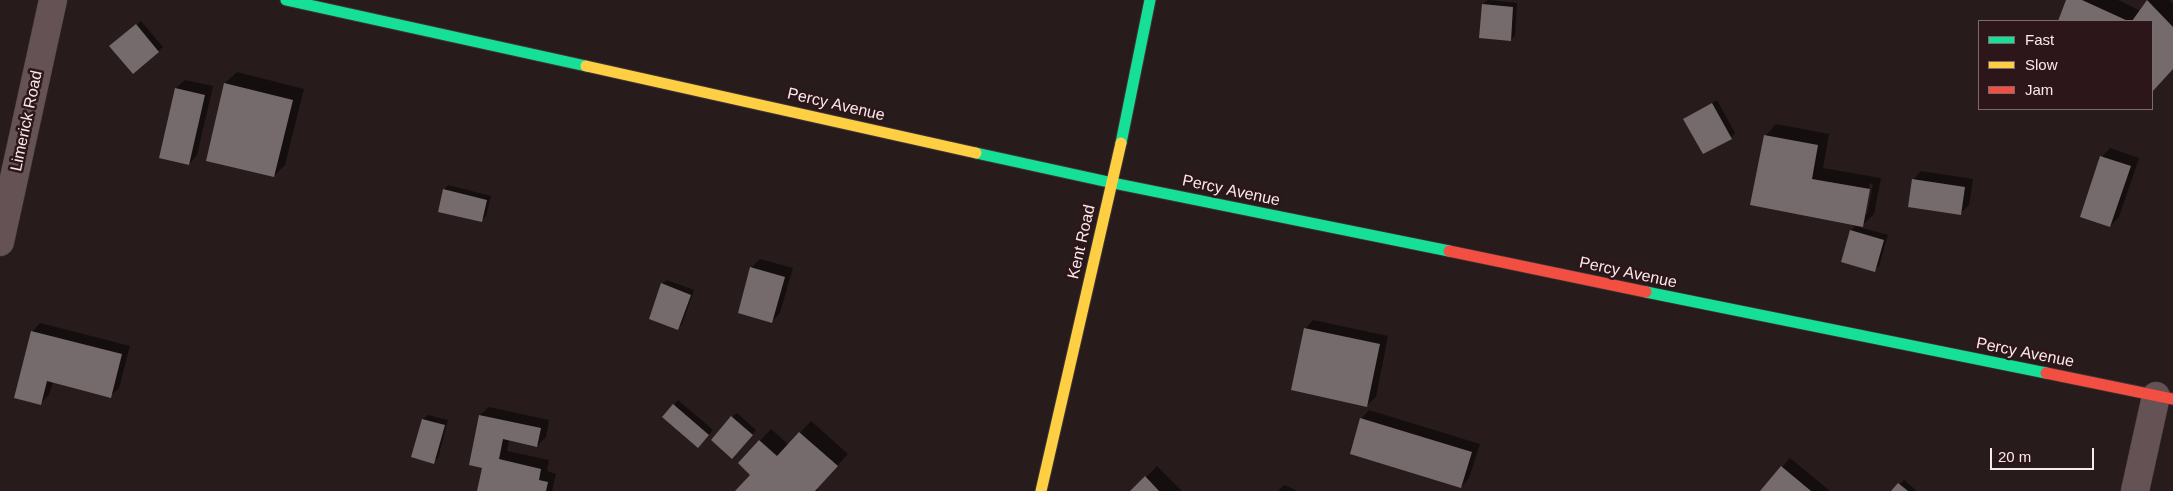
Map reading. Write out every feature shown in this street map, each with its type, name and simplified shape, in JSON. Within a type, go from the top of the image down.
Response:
[{"type":"street","name":"Limerick Road","points":[[0,242],[53,0]]},
{"type":"street","name":"Percy Avenue","points":[[286,0],[1113,184],[2165,398]]},
{"type":"street","name":"Kent Road","points":[[1040,491],[1113,184],[1150,0]]},
{"type":"street","points":[[2135,491],[2165,398]]},
{"type":"building","points":[[2066,0],[2082,0],[2126,20],[2058,20]]},
{"type":"building","points":[[2147,0],[2173,27],[2173,69],[2153,91],[2153,20],[2133,20]]},
{"type":"building","points":[[1482,4],[1513,7],[1511,41],[1479,38]]},
{"type":"building","points":[[136,24],[159,52],[133,74],[109,46]]},
{"type":"building","points":[[224,83],[293,100],[274,177],[206,161]]},
{"type":"building","points":[[175,88],[205,95],[189,165],[159,158]]},
{"type":"building","points":[[1712,103],[1732,139],[1703,154],[1683,119]]},
{"type":"building","points":[[1764,135],[1818,145],[1812,179],[1870,189],[1863,227],[1750,205]]},
{"type":"building","points":[[2100,156],[2131,166],[2110,227],[2080,217]]},
{"type":"building","points":[[1912,179],[1965,187],[1961,215],[1908,207]]},
{"type":"building","points":[[443,189],[487,200],[482,222],[438,212]]},
{"type":"building","points":[[1850,230],[1884,240],[1875,272],[1841,262]]},
{"type":"building","points":[[750,267],[785,277],[772,323],[738,313]]},
{"type":"building","points":[[661,283],[691,295],[678,330],[649,319]]},
{"type":"building","points":[[1304,328],[1380,344],[1367,407],[1291,390]]},
{"type":"building","points":[[31,331],[122,354],[111,398],[47,381],[41,405],[14,398]]},
{"type":"building","points":[[673,404],[709,435],[698,448],[662,417]]},
{"type":"building","points":[[479,415],[541,428],[537,447],[503,439],[499,459],[541,469],[539,480],[548,482],[546,491],[477,491],[482,468],[469,465]]},
{"type":"building","points":[[731,416],[753,435],[732,459],[711,440]]},
{"type":"building","points":[[1360,418],[1472,452],[1461,488],[1350,454]]},
{"type":"building","points":[[422,419],[445,425],[434,464],[411,457]]},
{"type":"building","points":[[799,432],[838,466],[815,491],[735,491],[750,475],[738,463],[759,440],[777,456]]},
{"type":"building","points":[[1781,466],[1811,491],[1760,491]]},
{"type":"building","points":[[1145,476],[1159,491],[1130,491]]},
{"type":"building","points":[[1898,483],[1908,491],[1891,491]]},
{"type":"traffic: fast","points":[[286,0],[586,66]]},
{"type":"traffic: fast","points":[[1121,143],[1150,0]]},
{"type":"traffic: fast","points":[[976,153],[1113,183],[1449,251]]},
{"type":"traffic: fast","points":[[1646,292],[2046,373]]},
{"type":"traffic: slow","points":[[586,66],[976,153]]},
{"type":"traffic: slow","points":[[1041,491],[1121,143]]},
{"type":"traffic: jam","points":[[1449,251],[1646,292]]},
{"type":"traffic: jam","points":[[2046,373],[2173,399]]}]
